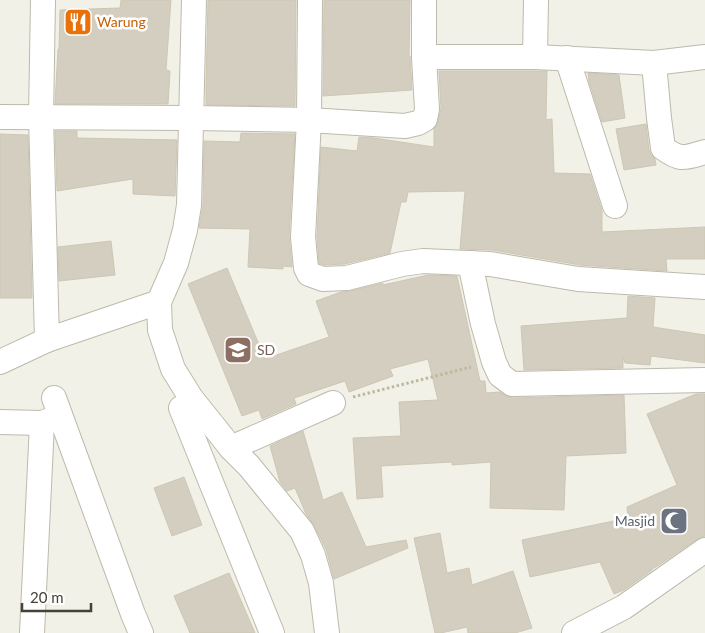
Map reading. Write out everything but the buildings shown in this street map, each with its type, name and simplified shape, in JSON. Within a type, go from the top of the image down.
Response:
[{"type":"street","points":[[43,0],[41,117],[47,340]]},
{"type":"street","points":[[194,0],[189,205],[185,230],[176,263],[158,302],[160,330],[173,369],[191,398],[302,531],[313,555],[321,583],[327,633]]},
{"type":"street","points":[[310,0],[309,120],[303,237],[306,268],[309,274],[323,279],[347,278],[422,261],[490,264],[578,279],[705,287]]},
{"type":"street","points":[[0,117],[309,120],[405,126],[418,123],[425,119],[427,110],[424,57],[424,0]]},
{"type":"street","points":[[535,57],[536,0]]},
{"type":"street","points":[[424,57],[535,57],[654,63],[705,57]]},
{"type":"street","points":[[567,58],[616,206]]},
{"type":"street","points":[[654,63],[663,148],[675,156],[685,158],[705,152]]},
{"type":"street","points":[[470,263],[483,324],[494,362],[500,374],[512,384],[705,380]]},
{"type":"street","points":[[0,362],[47,340],[158,302]]},
{"type":"street","points":[[232,448],[333,403]]},
{"type":"street","points":[[181,408],[272,633]]},
{"type":"street","points":[[0,422],[52,412]]},
{"type":"street","points":[[52,412],[135,627]]},
{"type":"street","points":[[32,633],[52,412]]},
{"type":"street","points":[[574,633],[624,607],[705,550]]},
{"type":"path","points":[[333,403],[444,373],[494,362]]},
{"type":"place","name":"Warung","points":[[78,22]]},
{"type":"place","name":"SD","points":[[238,350]]},
{"type":"place","name":"Masjid","points":[[674,521]]}]
